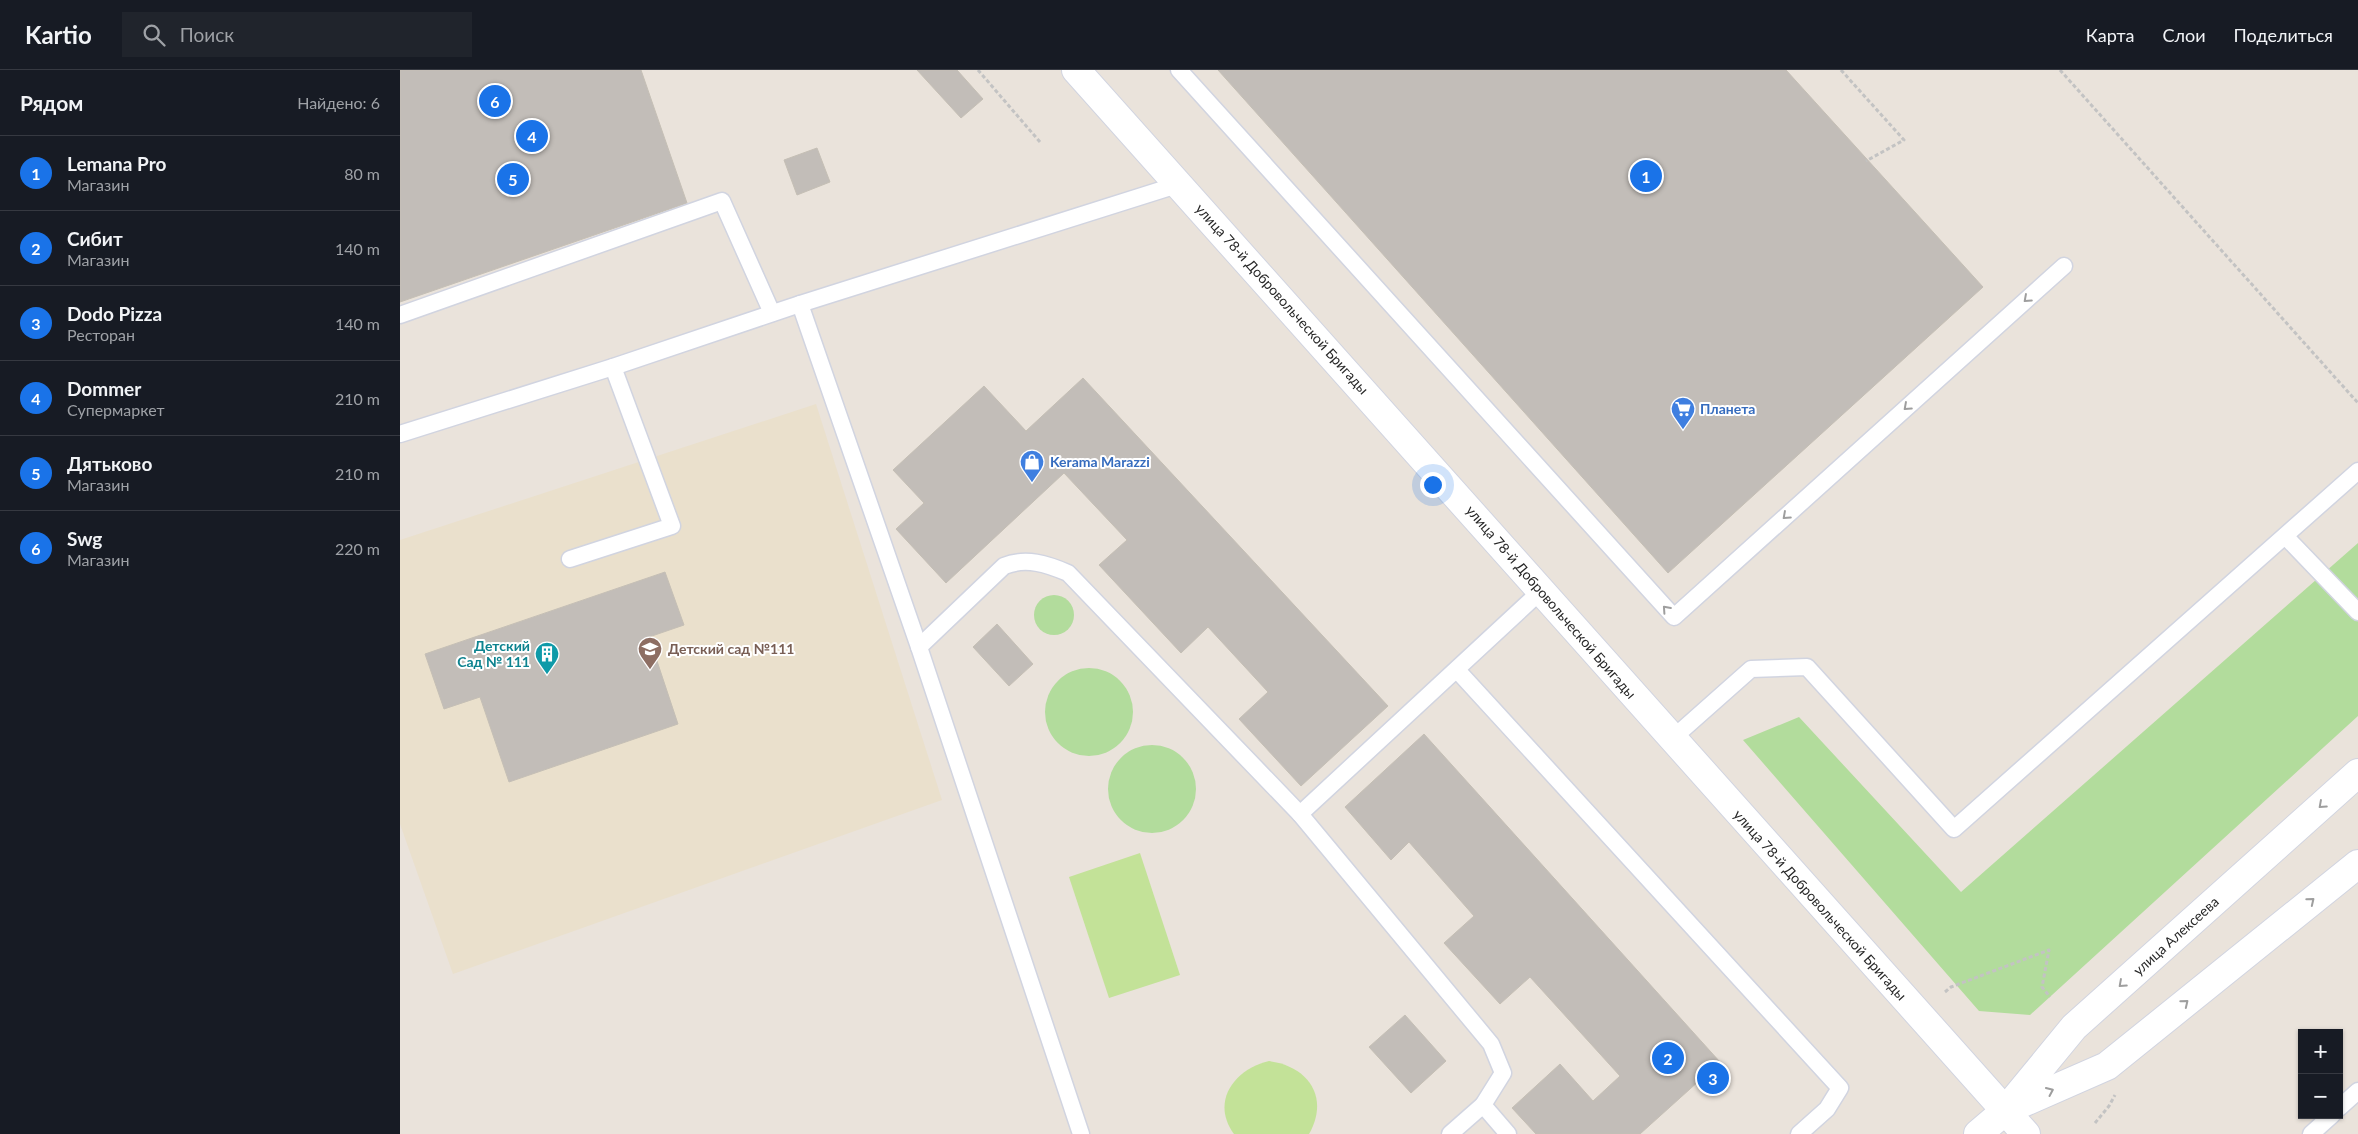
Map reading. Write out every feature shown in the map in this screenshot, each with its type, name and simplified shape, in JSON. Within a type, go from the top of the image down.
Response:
[{"type":"street","name":"улица 78-й Добровольческой Бригады","points":[[1076,70],[1180,184],[1542,590],[1672,739],[2026,1134]]},
{"type":"street","name":"улица Алексеева","points":[[1978,1134],[2005,1111],[2074,1027],[2358,773]]},
{"type":"street","name":"улица Алексеева","points":[[2005,1111],[2107,1066],[2358,864]]},
{"type":"lane","points":[[1179,70],[1674,617],[2064,266]]},
{"type":"lane","points":[[400,434],[614,367],[800,304],[1180,184]]},
{"type":"lane","points":[[400,314],[722,201],[772,313]]},
{"type":"lane","points":[[800,304],[919,647],[1081,1134]]},
{"type":"lane","points":[[570,559],[672,526],[614,367]]},
{"type":"lane","points":[[1672,739],[1751,669],[1807,667],[1954,829],[2358,471]]},
{"type":"lane","points":[[2285,536],[2358,612]]},
{"type":"lane","points":[[919,647],[1004,566],[1018,560],[1068,573],[1300,814],[1491,1044],[1503,1073],[1483,1105],[1450,1134]]},
{"type":"lane","points":[[1300,814],[1542,590]]},
{"type":"lane","points":[[1457,670],[1840,1088],[1827,1109],[1799,1134]]},
{"type":"lane","points":[[2343,1104],[2358,1091]]},
{"type":"lane","points":[[1483,1105],[1508,1134]]},
{"type":"lane","points":[[2311,1134],[2328,1119]]},
{"type":"path","points":[[978,70],[1040,142]]},
{"type":"path","points":[[1841,70],[1904,140],[1866,161]]},
{"type":"path","points":[[2060,70],[2358,403]]},
{"type":"path","points":[[1945,992],[1950,987],[2049,950],[2042,987],[2050,997]]},
{"type":"path","points":[[2095,1122],[2109,1106]]},
{"type":"shaded area","name":"Детский сад №111","points":[[816,404],[942,800],[453,974],[400,824],[400,540]]},
{"type":"green space","points":[[2358,543],[2358,716],[2030,1015],[1979,1011],[1743,740],[1799,717],[1961,892]]},
{"type":"green space","points":[[1058,595],[1065,598],[1071,604],[1074,615],[1073,623],[1065,632],[1058,635],[1050,635],[1043,632],[1035,623],[1034,611],[1037,604],[1046,596]]},
{"type":"green space","points":[[1089,668],[1106,671],[1114,675],[1126,687],[1130,695],[1133,712],[1130,729],[1126,737],[1114,749],[1106,753],[1089,756],[1072,753],[1064,749],[1052,737],[1048,729],[1045,712],[1048,695],[1052,687],[1064,675],[1072,671]]},
{"type":"green space","points":[[1152,745],[1169,748],[1177,752],[1189,764],[1193,772],[1196,789],[1193,806],[1189,814],[1177,826],[1169,830],[1152,833],[1135,830],[1127,826],[1115,814],[1111,806],[1108,789],[1111,772],[1115,764],[1127,752],[1135,748]]},
{"type":"green space","points":[[1140,853],[1180,975],[1109,998],[1069,877]]},
{"type":"green space","points":[[1269,1061],[1295,1069],[1311,1086],[1316,1096],[1317,1108],[1315,1120],[1309,1134],[1234,1134],[1227,1122],[1225,1110],[1230,1088],[1246,1071]]},
{"type":"building","points":[[400,70],[641,70],[687,203],[400,302]]},
{"type":"building","points":[[917,70],[957,70],[983,99],[961,118]]},
{"type":"building","name":"Планета","points":[[1218,70],[1786,70],[1983,287],[1668,573]]},
{"type":"building","points":[[817,148],[830,182],[797,195],[784,160]]},
{"type":"building","points":[[1083,378],[1388,706],[1301,786],[1239,719],[1268,692],[1208,627],[1181,653],[1099,565],[1127,540],[1064,473],[946,583],[896,529],[924,503],[893,470],[984,386],[1026,431]]},
{"type":"building","name":"Детский Сад № 111","points":[[665,572],[684,625],[649,637],[678,724],[509,782],[480,697],[444,709],[425,654]]},
{"type":"building","points":[[997,624],[1033,664],[1009,686],[973,647]]},
{"type":"building","points":[[1424,734],[1720,1062],[1640,1134],[1536,1134],[1512,1108],[1560,1064],[1593,1101],[1620,1076],[1530,977],[1500,1004],[1444,943],[1474,916],[1409,842],[1391,860],[1345,807]]},
{"type":"building","points":[[1405,1015],[1446,1061],[1411,1093],[1369,1047]]},
{"type":"place","name":"Swg","points":[[495,101]]},
{"type":"place","name":"Dommer","points":[[532,136]]},
{"type":"place","name":"Lemana Pro","points":[[1646,176]]},
{"type":"place","name":"Дятьково","points":[[513,179]]},
{"type":"place","name":"Планета","points":[[1683,430]]},
{"type":"place","name":"Kerama Marazzi","points":[[1032,483]]},
{"type":"place","name":"Детский сад №111","points":[[650,670]]},
{"type":"place","name":"Детский Сад № 111","points":[[547,675]]},
{"type":"place","name":"Сибит","points":[[1668,1058]]},
{"type":"place","name":"Dodo Pizza","points":[[1713,1078]]}]
